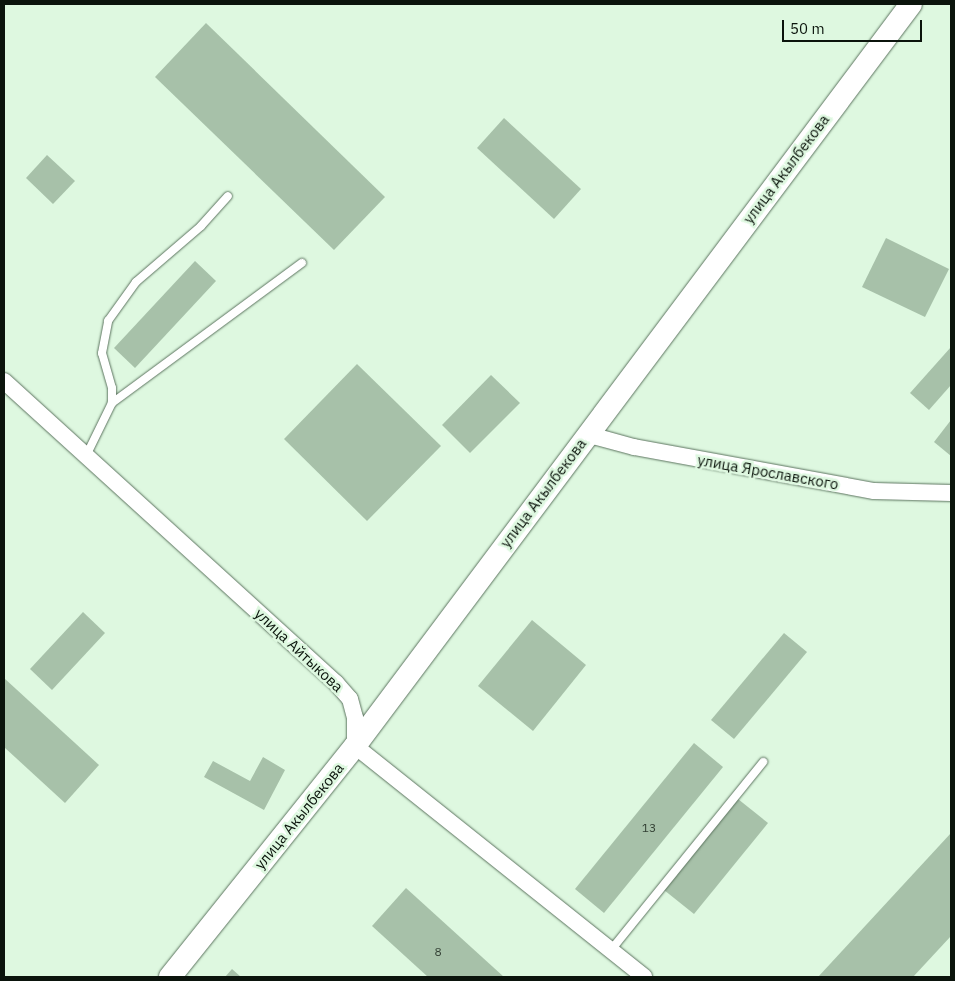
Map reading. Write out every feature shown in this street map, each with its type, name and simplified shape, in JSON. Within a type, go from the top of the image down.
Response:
[{"type":"street","name":"улица Акылбекова","points":[[170,977],[355,746],[586,434],[911,4]]},
{"type":"street","name":"улица Айтыкова","points":[[4,381],[336,683],[350,699],[354,718],[355,746]]},
{"type":"street","name":"улица Ярославского","points":[[586,434],[634,447],[874,491],[951,493]]},
{"type":"street","points":[[355,746],[644,977]]},
{"type":"lane","points":[[86,456],[112,404],[112,388],[102,353],[108,321],[136,282],[200,226],[228,196]]},
{"type":"lane","points":[[112,404],[302,263]]},
{"type":"lane","points":[[611,950],[763,762]]},
{"type":"building","points":[[206,23],[385,197],[334,250],[155,77]]},
{"type":"building","points":[[504,118],[581,189],[554,219],[477,148]]},
{"type":"building","points":[[47,155],[75,181],[53,204],[26,178]]},
{"type":"building","points":[[886,238],[949,269],[925,317],[862,287]]},
{"type":"building","points":[[195,261],[216,281],[135,368],[114,348]]},
{"type":"building","points":[[951,347],[951,385],[929,410],[910,393]]},
{"type":"building","points":[[357,364],[441,446],[367,521],[284,439]]},
{"type":"building","points":[[491,375],[520,403],[470,453],[442,425]]},
{"type":"building","points":[[951,420],[951,456],[934,442]]},
{"type":"building","points":[[83,612],[105,633],[52,690],[30,669]]},
{"type":"building","points":[[532,620],[586,665],[533,731],[478,686]]},
{"type":"building","points":[[784,633],[807,652],[734,739],[711,720]]},
{"type":"building","points":[[4,678],[99,765],[65,803],[4,747]]},
{"type":"building","points":[[694,743],[723,767],[604,913],[575,889]]},
{"type":"building","points":[[263,757],[285,770],[264,810],[204,777],[213,761],[250,781]]},
{"type":"building","points":[[738,799],[768,823],[694,914],[664,890]]},
{"type":"building","points":[[951,833],[951,936],[913,977],[818,977]]},
{"type":"building","points":[[406,888],[504,977],[428,977],[372,926]]},
{"type":"building","points":[[232,969],[241,977],[225,977]]}]
